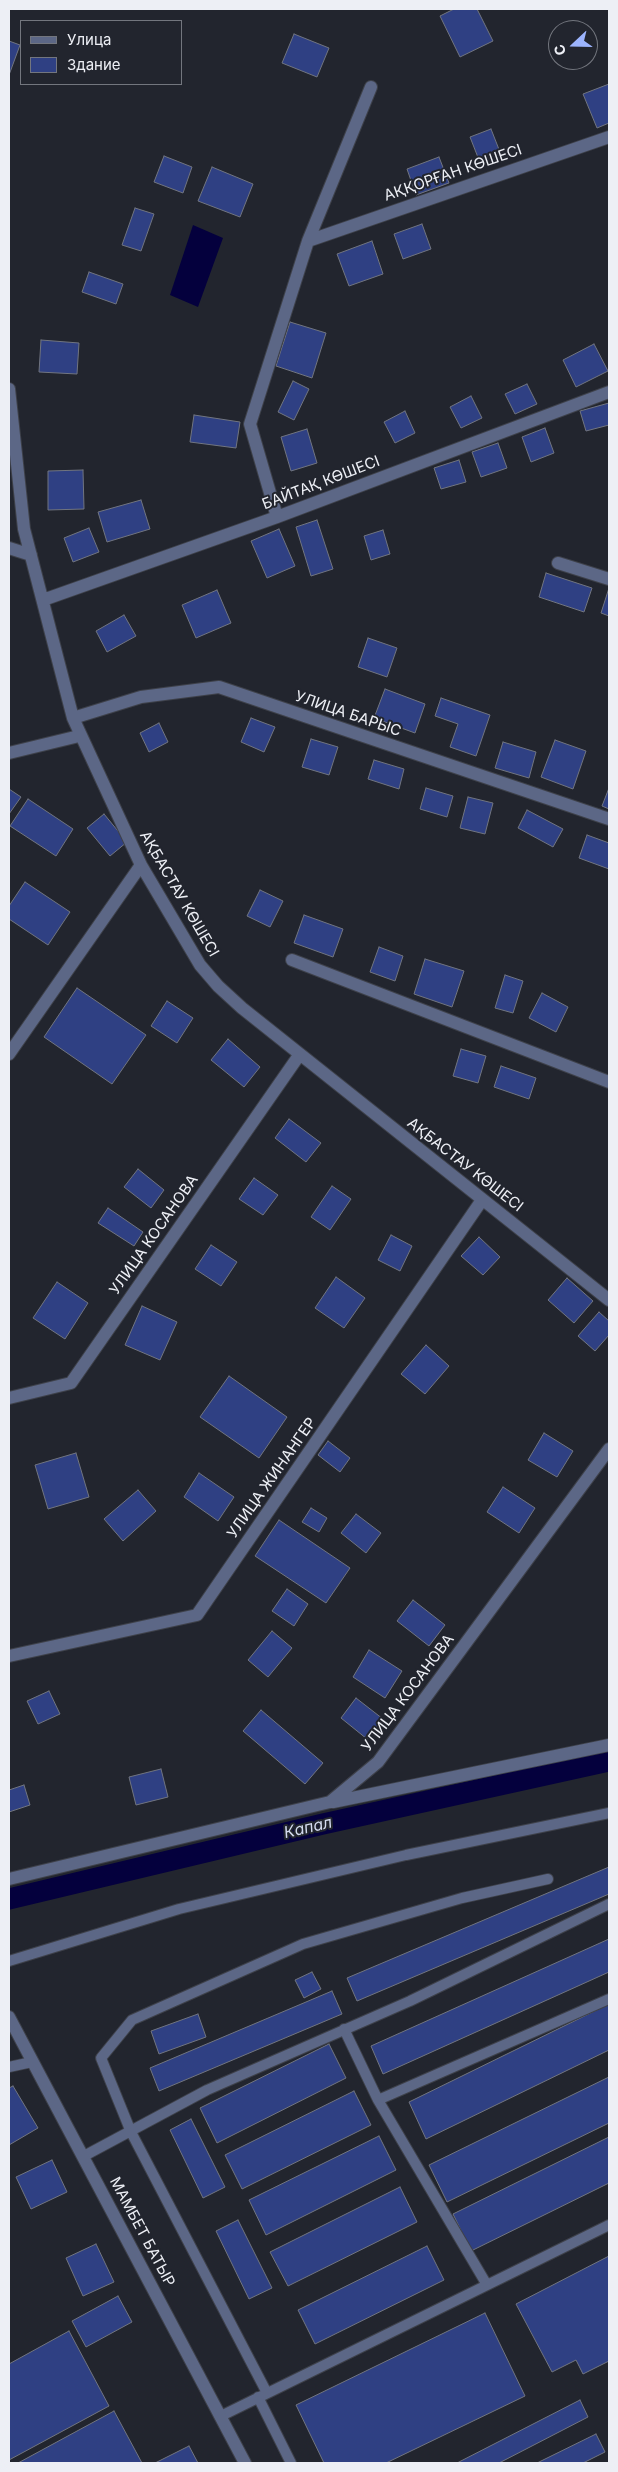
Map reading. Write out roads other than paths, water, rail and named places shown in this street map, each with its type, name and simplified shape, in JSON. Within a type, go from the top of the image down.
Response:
[{"type":"street","points":[[277,517],[250,424],[308,241],[371,87]]},
{"type":"street","name":"АҚҚОРҒАН КӨШЕСІ","points":[[308,241],[609,137]]},
{"type":"street","name":"АҚБАСТАУ КӨШЕСІ","points":[[9,389],[24,529],[73,718],[141,865],[200,964],[218,986],[242,1008],[609,1300]]},
{"type":"street","name":"БАЙТАҚ КӨШЕСІ","points":[[43,600],[277,517],[609,392]]},
{"type":"street","points":[[9,548],[31,555]]},
{"type":"street","points":[[558,563],[609,579]]},
{"type":"street","name":"УЛИЦА БАРЫС","points":[[73,718],[141,698],[218,687],[609,819]]},
{"type":"street","points":[[9,753],[80,736]]},
{"type":"street","points":[[9,1054],[141,865]]},
{"type":"street","points":[[292,960],[609,1082]]},
{"type":"street","name":"УЛИЦА КОСАНОВА","points":[[9,1398],[71,1383],[300,1054]]},
{"type":"street","name":"УЛИЦА ЖИHАНГЕР","points":[[9,1656],[197,1615],[482,1200]]},
{"type":"street","name":"УЛИЦА КОСАНОВА","points":[[9,1879],[330,1802],[378,1762],[609,1449]]},
{"type":"street","points":[[330,1802],[609,1745]]},
{"type":"street","name":"МАМБЕТ БАТЫР","points":[[9,2017],[245,2463]]},
{"type":"lane","points":[[9,1961],[179,1909],[406,1855],[609,1813]]},
{"type":"lane","points":[[291,2463],[263,2395],[131,2132],[101,2058],[132,2020],[303,1944],[462,1898],[548,1879]]},
{"type":"lane","points":[[84,2156],[207,2090],[410,2001],[609,1904]]},
{"type":"lane","points":[[378,2100],[609,1999]]},
{"type":"lane","points":[[344,2029],[378,2100],[487,2285]]},
{"type":"lane","points":[[9,2067],[32,2062]]},
{"type":"lane","points":[[221,2416],[609,2225]]},
{"type":"waterway","name":"Капал","points":[[9,1899],[323,1824],[609,1761]]}]
